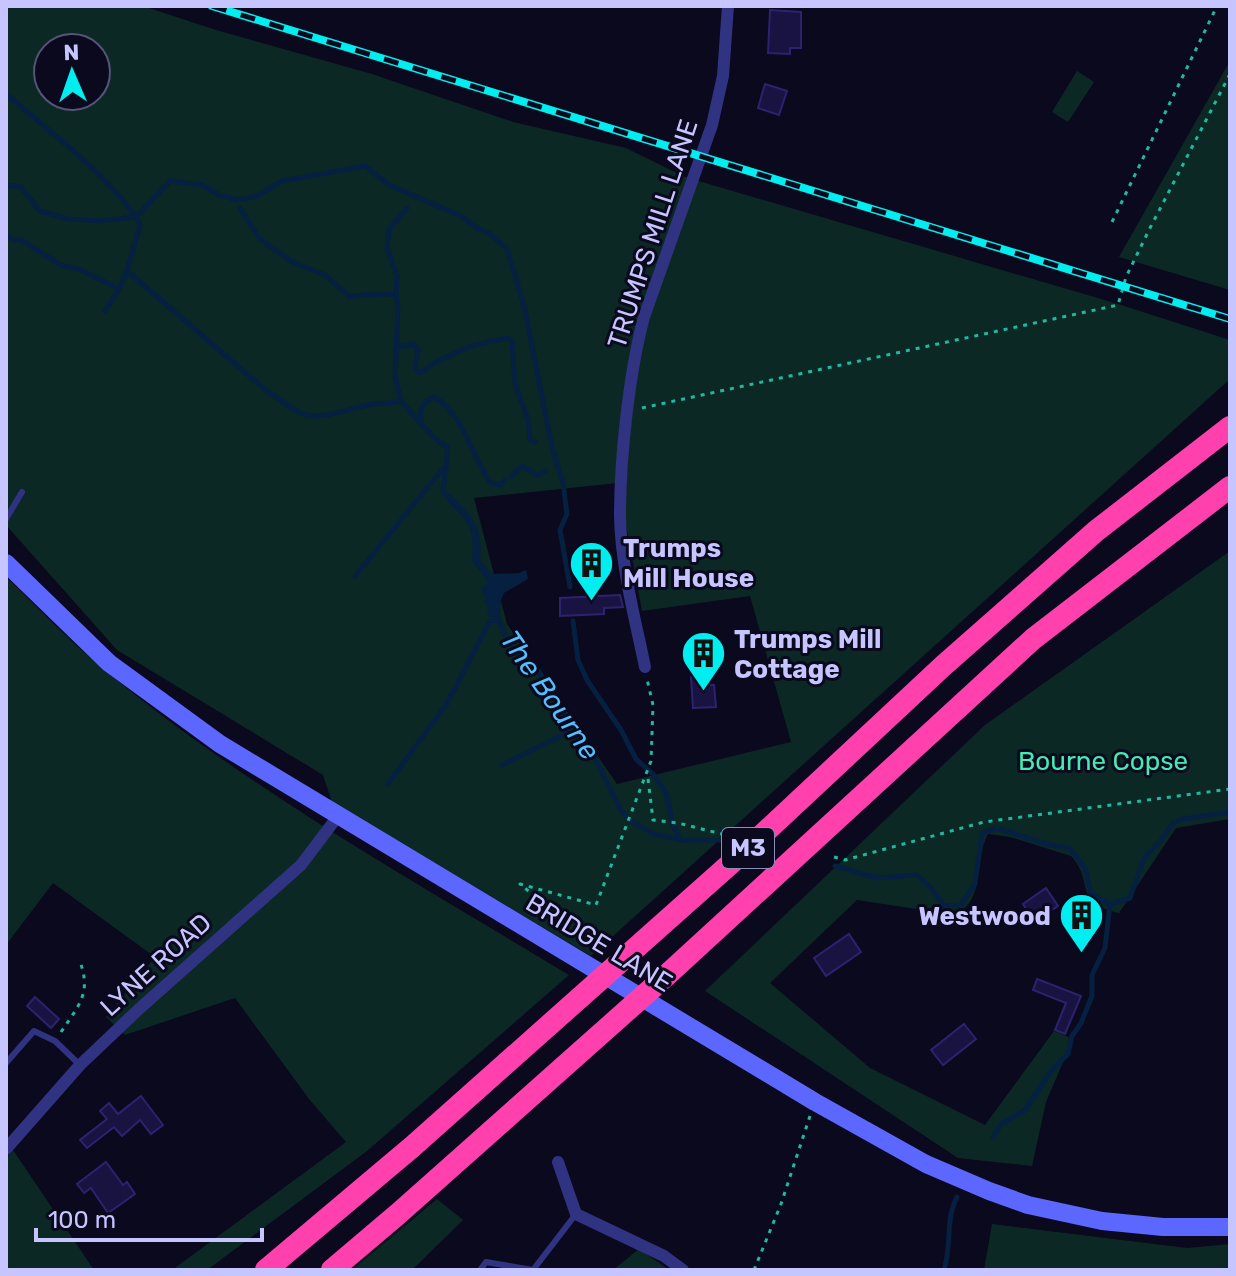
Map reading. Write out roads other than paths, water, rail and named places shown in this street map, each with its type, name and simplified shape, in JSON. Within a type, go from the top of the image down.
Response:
[{"type":"highway","name":"M3","points":[[266,1270],[412,1147],[702,889],[943,666],[1096,531],[1230,427]]},
{"type":"highway","name":"M3","points":[[332,1270],[668,974],[1033,639],[1230,487]]},
{"type":"street","name":"TRUMPS MILL LANE","points":[[645,667],[629,589],[620,519],[622,469],[637,341],[712,125],[723,76],[728,6]]},
{"type":"street","name":"BRIDGE LANE","points":[[6,563],[109,663],[220,744],[815,1102],[926,1164],[1028,1205],[1102,1221],[1163,1227],[1230,1227]]},
{"type":"street","name":"LYNE ROAD","points":[[6,1149],[80,1065],[301,865],[338,816]]},
{"type":"street","points":[[558,1162],[576,1214],[664,1256],[683,1270]]},
{"type":"lane","points":[[6,519],[22,492]]},
{"type":"lane","points":[[6,1063],[34,1031],[55,1041],[80,1065]]},
{"type":"lane","points":[[480,1270],[486,1262],[533,1270],[576,1214]]},
{"type":"water","points":[[450,494],[474,522],[480,539],[480,560],[492,574],[526,570],[528,579],[504,593],[500,616],[489,617],[487,614],[489,609],[484,603],[481,589],[488,582],[472,560],[469,526],[446,500]]},
{"type":"waterway","name":"The Bourne","points":[[6,94],[91,167],[136,217],[170,181],[202,185],[219,195],[238,200],[257,196],[282,181],[365,166],[389,185],[461,216],[489,233],[507,249],[524,306],[552,447],[563,483],[567,514],[560,530],[570,587]]},
{"type":"waterway","name":"The Bourne","points":[[6,185],[21,187],[40,211],[68,219],[99,221],[136,217],[140,225],[127,271],[268,392],[296,411],[321,416],[401,401],[434,438],[448,448],[443,492],[452,500]]},
{"type":"waterway","points":[[240,208],[259,238],[292,262],[325,275],[350,297],[396,294],[395,377],[401,401]]},
{"type":"waterway","points":[[396,294],[397,276],[387,248],[389,229],[407,208]]},
{"type":"waterway","points":[[6,235],[13,240],[21,240],[61,265],[81,270],[119,289],[127,271]]},
{"type":"waterway","points":[[105,311],[119,289]]},
{"type":"waterway","points":[[397,347],[413,344],[418,349],[415,369],[420,373],[471,346],[507,338],[512,340],[515,384],[528,420],[530,440],[535,442]]},
{"type":"waterway","points":[[421,424],[421,410],[426,401],[434,397],[461,425],[491,483],[501,485],[505,480]]},
{"type":"waterway","points":[[512,476],[522,466],[537,475],[546,471]]},
{"type":"waterway","points":[[355,576],[443,469]]},
{"type":"waterway","name":"The Bourne","points":[[494,610],[512,651],[533,663],[571,731],[591,750],[620,809],[632,822],[654,834],[681,840],[719,840]]},
{"type":"waterway","points":[[388,784],[446,705],[490,621],[498,620]]},
{"type":"waterway","name":"The Bourne","points":[[573,621],[578,660],[587,680],[621,730],[636,759],[654,775],[666,793],[673,825],[681,840]]},
{"type":"waterway","points":[[502,765],[571,731]]},
{"type":"waterway","name":"The Bourne","points":[[1110,904],[1130,898],[1144,858],[1173,823],[1230,812]]},
{"type":"waterway","points":[[835,866],[877,878],[917,875],[945,906],[961,905],[975,884],[982,833],[997,828],[1069,848],[1085,868],[1091,894],[1110,904]]},
{"type":"waterway","points":[[993,1137],[1001,1124],[1025,1110],[1051,1071],[1068,1054],[1072,1036],[1092,996],[1092,975],[1105,948],[1110,904]]},
{"type":"waterway","points":[[944,1270],[951,1215],[957,1197]]},
{"type":"railway","points":[[212,6],[1230,319]]},
{"type":"place","name":"Trumps Mill House","points":[[592,602]]},
{"type":"place","name":"Trumps Mill Cottage","points":[[703,693]]},
{"type":"place","name":"Westwood","points":[[1082,955]]},
{"type":"park label","name":"Bourne Copse","points":[[1103,761]]}]
